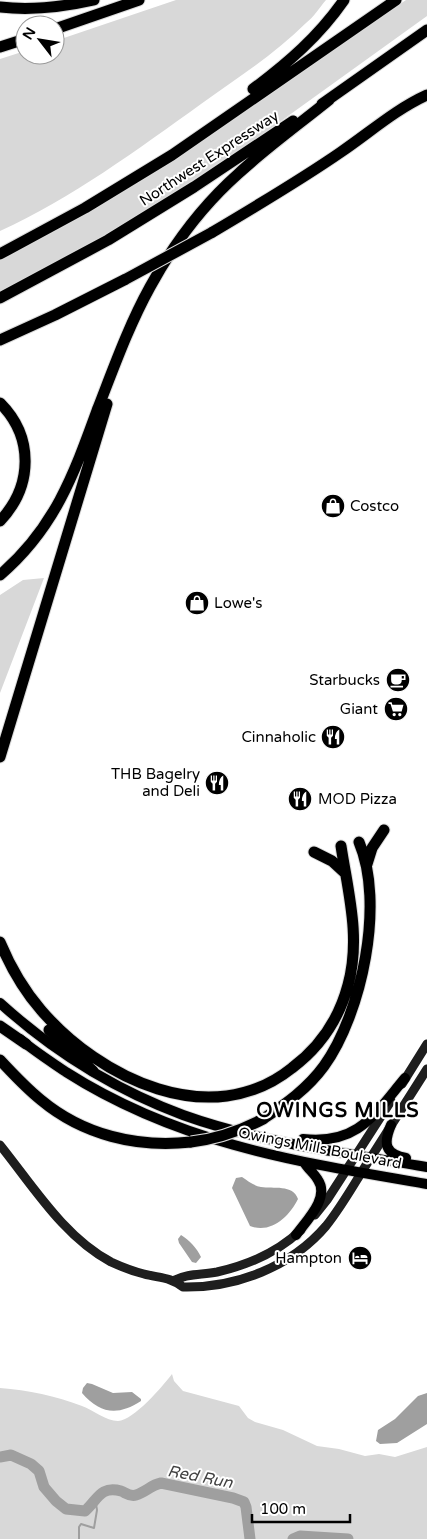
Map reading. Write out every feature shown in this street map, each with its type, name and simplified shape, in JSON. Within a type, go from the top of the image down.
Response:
[{"type":"highway","points":[[0,7],[21,9],[49,8],[94,0]]},
{"type":"highway","points":[[65,25],[138,0]]},
{"type":"highway","points":[[172,155],[181,143],[291,60],[321,30],[344,0]]},
{"type":"highway","name":"Northwest Expressway","points":[[0,254],[85,208],[172,155],[396,0]]},
{"type":"highway","name":"Northwest Expressway","points":[[0,298],[108,240],[194,187],[287,124],[329,100],[427,30]]},
{"type":"highway","points":[[0,47],[15,42]]},
{"type":"highway","points":[[0,340],[126,279],[211,232],[300,179],[412,102],[427,95]]},
{"type":"highway","points":[[0,575],[39,534],[63,496],[78,464],[131,326],[161,268],[176,244],[210,202],[252,161],[329,100]]},
{"type":"highway","points":[[0,757],[131,326]]},
{"type":"highway","points":[[0,403],[18,427],[25,447],[26,457],[26,469],[20,490],[13,504],[0,521]]},
{"type":"highway","points":[[367,864],[372,848],[384,830]]},
{"type":"highway","points":[[0,1060],[44,1103],[66,1118],[90,1130],[112,1137],[144,1143],[191,1142],[224,1136],[264,1119],[288,1102],[316,1076],[344,1032],[358,987],[367,940],[370,899],[367,864],[359,842]]},
{"type":"highway","points":[[0,942],[16,975],[32,998],[60,1030],[86,1052],[138,1081],[166,1092],[197,1097],[230,1095],[260,1086],[288,1072],[314,1049],[335,1019],[348,984],[353,958],[352,910],[340,846]]},
{"type":"highway","points":[[314,852],[332,861],[345,874]]},
{"type":"highway","points":[[0,958],[12,982],[36,1016],[93,1071]]},
{"type":"highway","points":[[0,1026],[26,1044]]},
{"type":"main road","name":"Owings Mills Boulevard","points":[[0,1003],[50,1044],[93,1071],[140,1096],[183,1114],[225,1128],[265,1138],[427,1167]]},
{"type":"main road","name":"Owings Mills Boulevard","points":[[0,1022],[26,1044],[79,1080],[120,1103],[158,1120],[234,1146],[304,1162],[427,1184]]},
{"type":"main road","points":[[175,1280],[184,1275],[217,1272],[244,1264],[271,1252],[296,1235],[320,1210],[427,1044]]},
{"type":"main road","points":[[0,1145],[64,1225],[88,1247],[104,1258],[150,1276],[175,1280],[183,1287],[221,1284],[250,1277],[282,1262],[306,1245],[325,1226],[362,1172],[427,1069]]},
{"type":"main road","points":[[265,1138],[286,1137],[321,1140],[351,1133],[368,1121],[405,1078]]},
{"type":"main road","points":[[391,1126],[386,1142],[392,1153],[397,1156],[427,1162]]},
{"type":"main road","points":[[296,1235],[318,1204],[322,1192],[318,1179],[308,1171],[304,1162]]},
{"type":"shaded area","points":[[176,0],[326,0],[312,18],[282,45],[153,139],[53,204],[0,231],[0,59],[15,54],[15,65],[65,65],[65,38]]},
{"type":"shaded area","points":[[406,0],[427,0],[427,16],[256,139],[104,238],[0,292],[0,259],[198,141]]},
{"type":"shaded area","points":[[44,578],[0,693],[0,595],[23,580]]},
{"type":"shaded area","points":[[242,1177],[258,1186],[287,1189],[292,1191],[298,1199],[290,1212],[272,1226],[258,1228],[250,1226],[232,1188],[236,1178]]},
{"type":"shaded area","points":[[181,1235],[192,1244],[201,1257],[196,1263],[192,1262],[179,1243],[178,1239]]},
{"type":"shaded area","points":[[172,1374],[174,1381],[183,1391],[239,1406],[248,1418],[255,1422],[283,1430],[317,1446],[339,1449],[365,1456],[379,1454],[395,1457],[427,1447],[427,1539],[0,1539],[0,1388],[52,1396],[86,1408],[113,1421],[118,1421],[132,1415],[139,1409]]},
{"type":"shaded area","points":[[87,1383],[113,1393],[132,1392],[141,1401],[133,1406],[117,1411],[103,1409],[82,1393]]},
{"type":"shaded area","points":[[427,1393],[427,1424],[397,1443],[380,1444],[376,1441],[378,1430],[395,1419],[418,1396]]},
{"type":"waterway","name":"Red Run","points":[[0,1457],[11,1455],[31,1464],[39,1471],[44,1487],[66,1509],[85,1511],[100,1495],[108,1490],[134,1495],[140,1494],[161,1483],[233,1498],[244,1502],[250,1539]]},
{"type":"waterway","points":[[79,1539],[79,1527],[81,1524],[94,1528],[97,1510],[95,1498]]},
{"type":"waterway","name":"Red Run","points":[[293,1539],[300,1536],[348,1539]]},
{"type":"place","name":"Costco","points":[[333,506]]},
{"type":"place","name":"Lowe's","points":[[197,603]]},
{"type":"place","name":"Starbucks","points":[[398,680]]},
{"type":"place","name":"Giant","points":[[396,709]]},
{"type":"place","name":"Cinnaholic","points":[[333,737]]},
{"type":"place","name":"THB Bagelry and Deli","points":[[217,783]]},
{"type":"place","name":"MOD Pizza","points":[[300,799]]},
{"type":"place","name":"Hampton","points":[[360,1258]]},
{"type":"district","name":"OWINGS MILLS","points":[[338,1111]]}]
